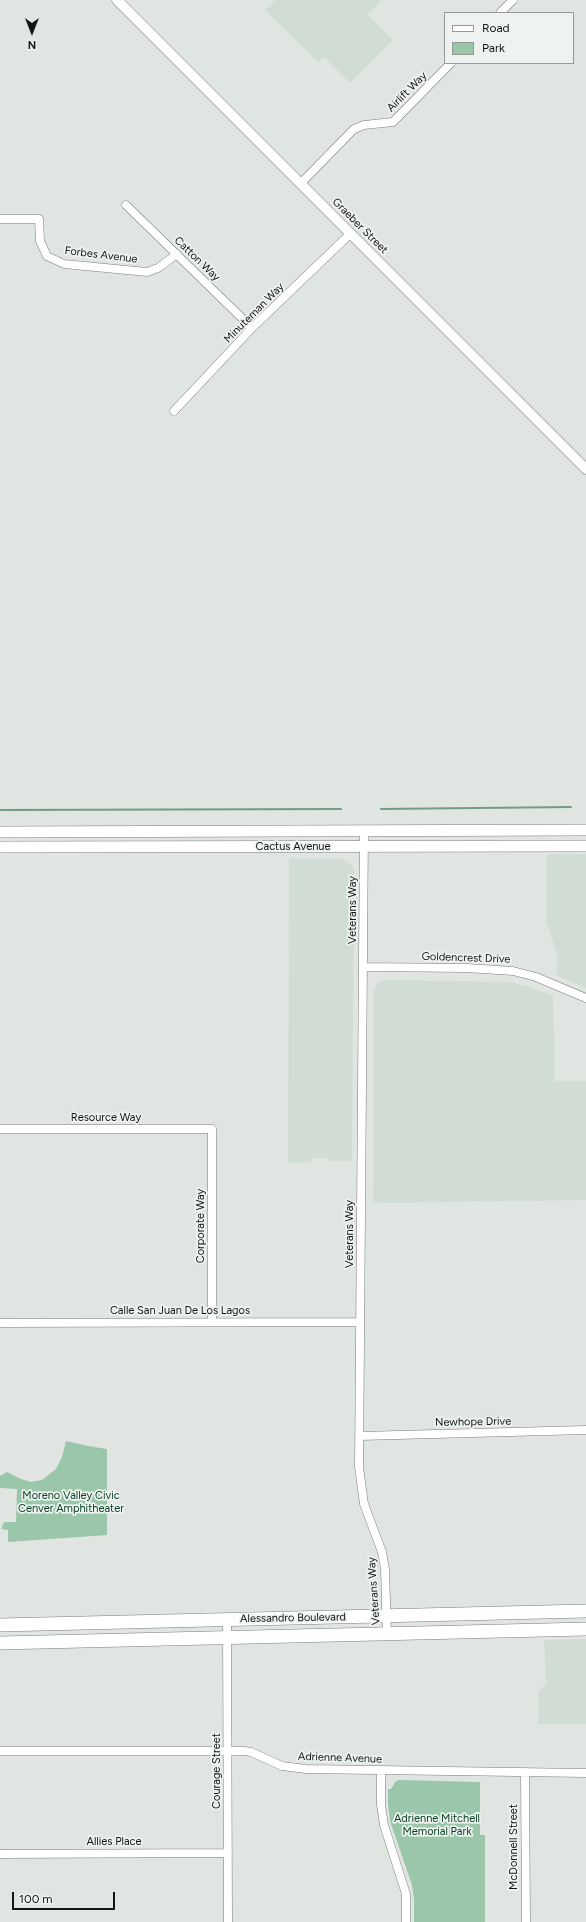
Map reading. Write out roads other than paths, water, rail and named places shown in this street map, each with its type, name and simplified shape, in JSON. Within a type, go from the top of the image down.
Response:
[{"type":"main road","name":"Cactus Avenue","points":[[0,832],[586,830]]},
{"type":"main road","name":"Cactus Avenue","points":[[0,847],[586,846]]},
{"type":"main road","name":"Alessandro Boulevard","points":[[0,1625],[586,1611]]},
{"type":"main road","points":[[465,1632],[494,1622],[526,1621],[534,1612]]},
{"type":"main road","points":[[539,1630],[548,1620],[580,1619],[586,1616]]},
{"type":"main road","name":"Alessandro Boulevard","points":[[0,1643],[586,1629]]},
{"type":"street","points":[[501,12],[513,0]]},
{"type":"street","name":"Graeber Street","points":[[115,1],[301,183],[586,469]]},
{"type":"street","name":"Airlift Way","points":[[301,183],[354,129],[364,125],[393,122],[450,64]]},
{"type":"street","name":"Catton Way","points":[[126,205],[252,328]]},
{"type":"street","name":"Forbes Avenue","points":[[0,219],[39,220],[40,241],[47,256],[64,264],[147,272],[158,268],[177,254]]},
{"type":"street","name":"Minuteman Way","points":[[174,411],[252,328],[351,233]]},
{"type":"street","name":"Veterans Way","points":[[364,831],[360,1322],[361,1489],[364,1504],[382,1552],[385,1569],[388,1634]]},
{"type":"street","name":"Goldencrest Drive","points":[[363,967],[468,968],[513,971],[536,977],[586,998]]},
{"type":"street","name":"Resource Way","points":[[0,1129],[212,1129]]},
{"type":"street","name":"Corporate Way","points":[[212,1129],[212,1322]]},
{"type":"street","name":"Calle San Juan De Los Lagos","points":[[0,1323],[360,1322]]},
{"type":"street","name":"Newhope Drive","points":[[360,1436],[586,1430]]},
{"type":"street","name":"Courage Street","points":[[227,1620],[228,1922]]},
{"type":"street","name":"Adrienne Avenue","points":[[0,1751],[228,1751],[251,1752],[272,1763],[293,1768],[586,1773]]},
{"type":"street","points":[[381,1770],[381,1806],[384,1825],[406,1894],[406,1922]]},
{"type":"street","name":"McDonnell Street","points":[[525,1772],[526,1922]]},
{"type":"street","name":"Allies Place","points":[[0,1854],[228,1853]]},
{"type":"waterway","points":[[381,809],[571,807]]},
{"type":"waterway","points":[[0,810],[341,809]]},
{"type":"park label","name":"Moreno Valley Civic Cenver Amphitheater","points":[[71,1502]]},
{"type":"park label","name":"Adrienne Mitchell Memorial Park","points":[[437,1825]]}]
